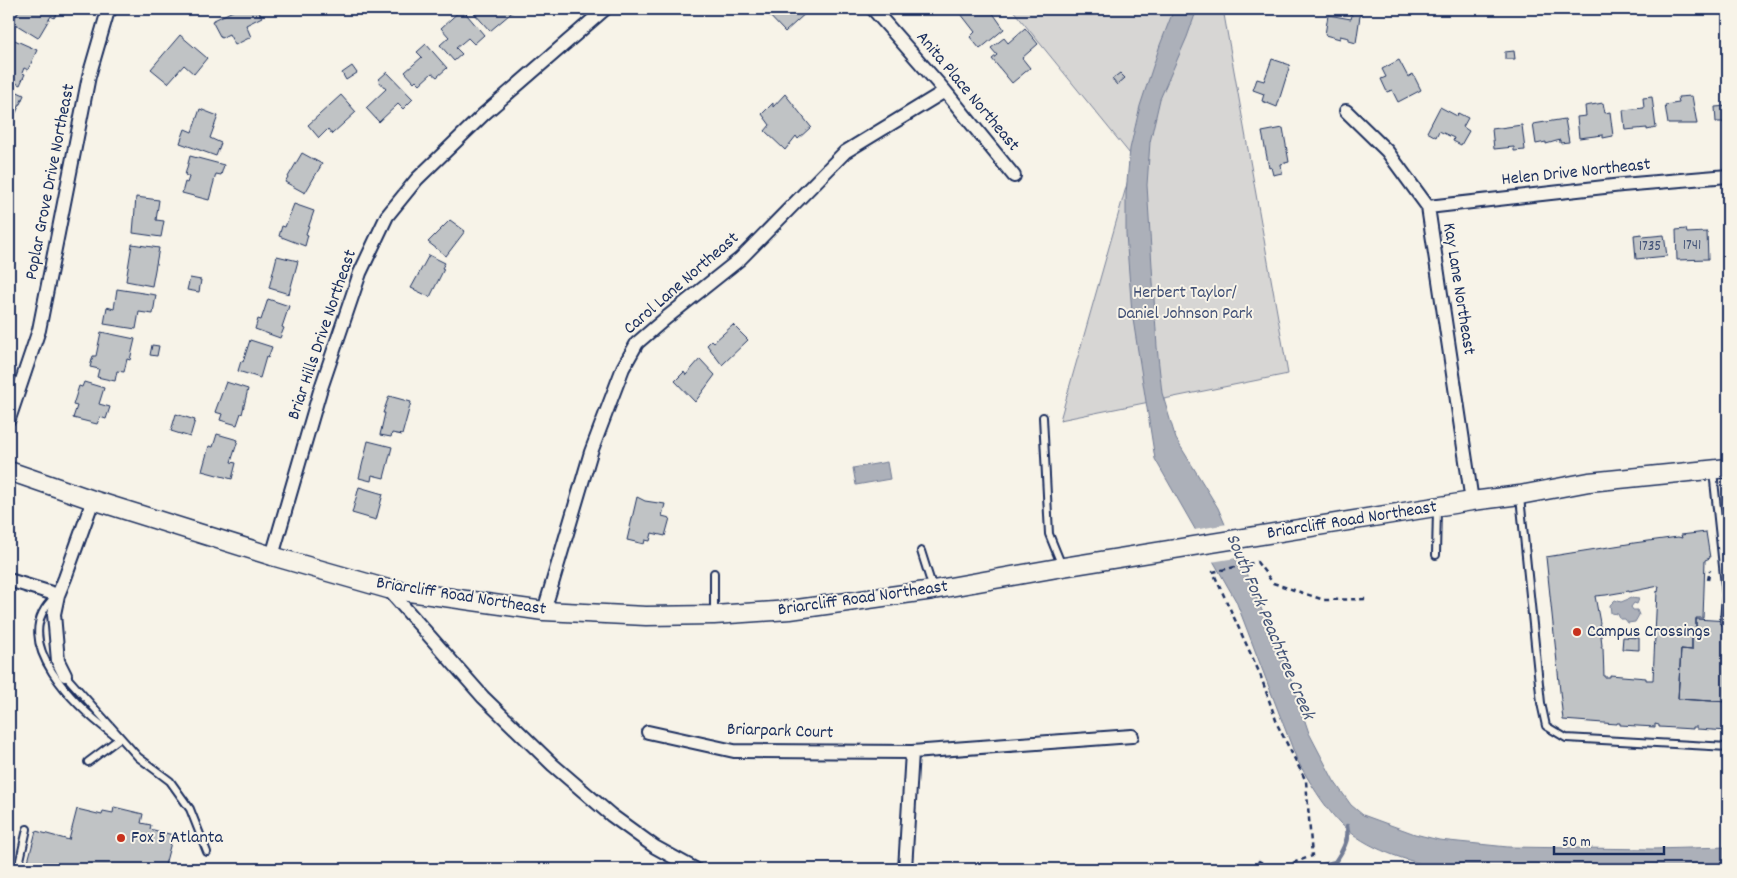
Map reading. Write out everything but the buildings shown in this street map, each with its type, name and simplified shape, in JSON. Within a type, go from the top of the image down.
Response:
[{"type":"main road","name":"Briarcliff Road Northeast","points":[[9,471],[92,500],[272,556],[388,589],[544,611],[646,616],[714,615],[790,610],[933,590],[1062,567],[1436,507],[1520,496],[1589,482],[1721,469]]},
{"type":"street","name":"Poplar Grove Drive Northeast","points":[[9,419],[39,330],[90,76],[107,14],[111,9]]},
{"type":"street","name":"Briar Hills Drive Northeast","points":[[272,556],[320,391],[360,273],[387,216],[417,179],[484,114],[606,9]]},
{"type":"street","name":"Anita Place Northeast","points":[[873,9],[1014,176]]},
{"type":"street","name":"Carol Lane Northeast","points":[[544,611],[591,452],[623,368],[638,343],[740,259],[845,152],[944,91]]},
{"type":"street","name":"Kay Lane Northeast","points":[[1346,111],[1388,151],[1428,207],[1472,502]]},
{"type":"street","name":"Helen Drive Northeast","points":[[1428,207],[1622,185],[1728,176]]},
{"type":"street","points":[[65,675],[58,661],[54,614],[58,595],[66,578],[92,500]]},
{"type":"street","points":[[9,580],[58,595]]},
{"type":"street","points":[[388,589],[483,697],[553,765],[611,815],[656,847],[695,869]]},
{"type":"street","name":"Briarpark Court","points":[[648,732],[734,751],[912,752],[1132,736]]},
{"type":"street","points":[[904,869],[912,752]]},
{"type":"lane","points":[[1043,417],[1049,534],[1062,567]]},
{"type":"lane","points":[[1721,469],[1726,595],[1724,621]]},
{"type":"lane","points":[[1520,496],[1541,703],[1546,726],[1566,738],[1728,747]]},
{"type":"lane","points":[[1436,507],[1436,555]]},
{"type":"lane","points":[[921,551],[933,590]]},
{"type":"lane","points":[[714,573],[714,615]]},
{"type":"lane","points":[[58,595],[49,602],[41,614],[38,632],[43,655],[64,690],[107,730],[120,738]]},
{"type":"lane","points":[[65,675],[138,757],[170,781],[190,808],[207,852]]},
{"type":"lane","points":[[88,762],[120,738]]},
{"type":"lane","points":[[18,869],[27,829]]},
{"type":"path","points":[[1252,869],[1259,861],[1275,869],[1312,856],[1306,782],[1278,726],[1260,674],[1212,572],[1257,562],[1273,582],[1324,600],[1367,599]]},
{"type":"path","points":[[1708,580],[1710,570]]},
{"type":"green space","name":"Herbert Taylor/ Daniel Johnson Park","points":[[1012,9],[1223,9],[1288,374],[1060,420],[1134,159]]},
{"type":"water","name":"South Fork Peachtree Creek","points":[[1174,9],[1197,9],[1160,99],[1150,142],[1147,185],[1157,347],[1162,393],[1176,439],[1218,508],[1288,671],[1309,733],[1334,781],[1351,805],[1363,815],[1415,834],[1439,840],[1508,847],[1652,849],[1728,847],[1728,869],[1444,869],[1402,858],[1362,840],[1340,823],[1317,793],[1297,760],[1236,601],[1155,459],[1132,313],[1126,234],[1126,193],[1130,149],[1140,106]]},
{"type":"water","points":[[887,462],[890,479],[856,485],[853,468]]},
{"type":"water","points":[[1631,598],[1639,599],[1637,604],[1634,603],[1631,607],[1633,610],[1637,610],[1639,615],[1635,622],[1628,623],[1625,619],[1620,619],[1618,614],[1611,613],[1610,605],[1615,600],[1621,602]]},
{"type":"pier","points":[[1227,524],[1242,557],[1211,562],[1194,530]]},
{"type":"waterway","points":[[1297,869],[1335,862],[1343,850],[1348,831],[1347,826]]},
{"type":"place","name":"Campus Crossings","points":[[1577,632]]},
{"type":"place","name":"Fox 5 Atlanta","points":[[121,838]]}]
